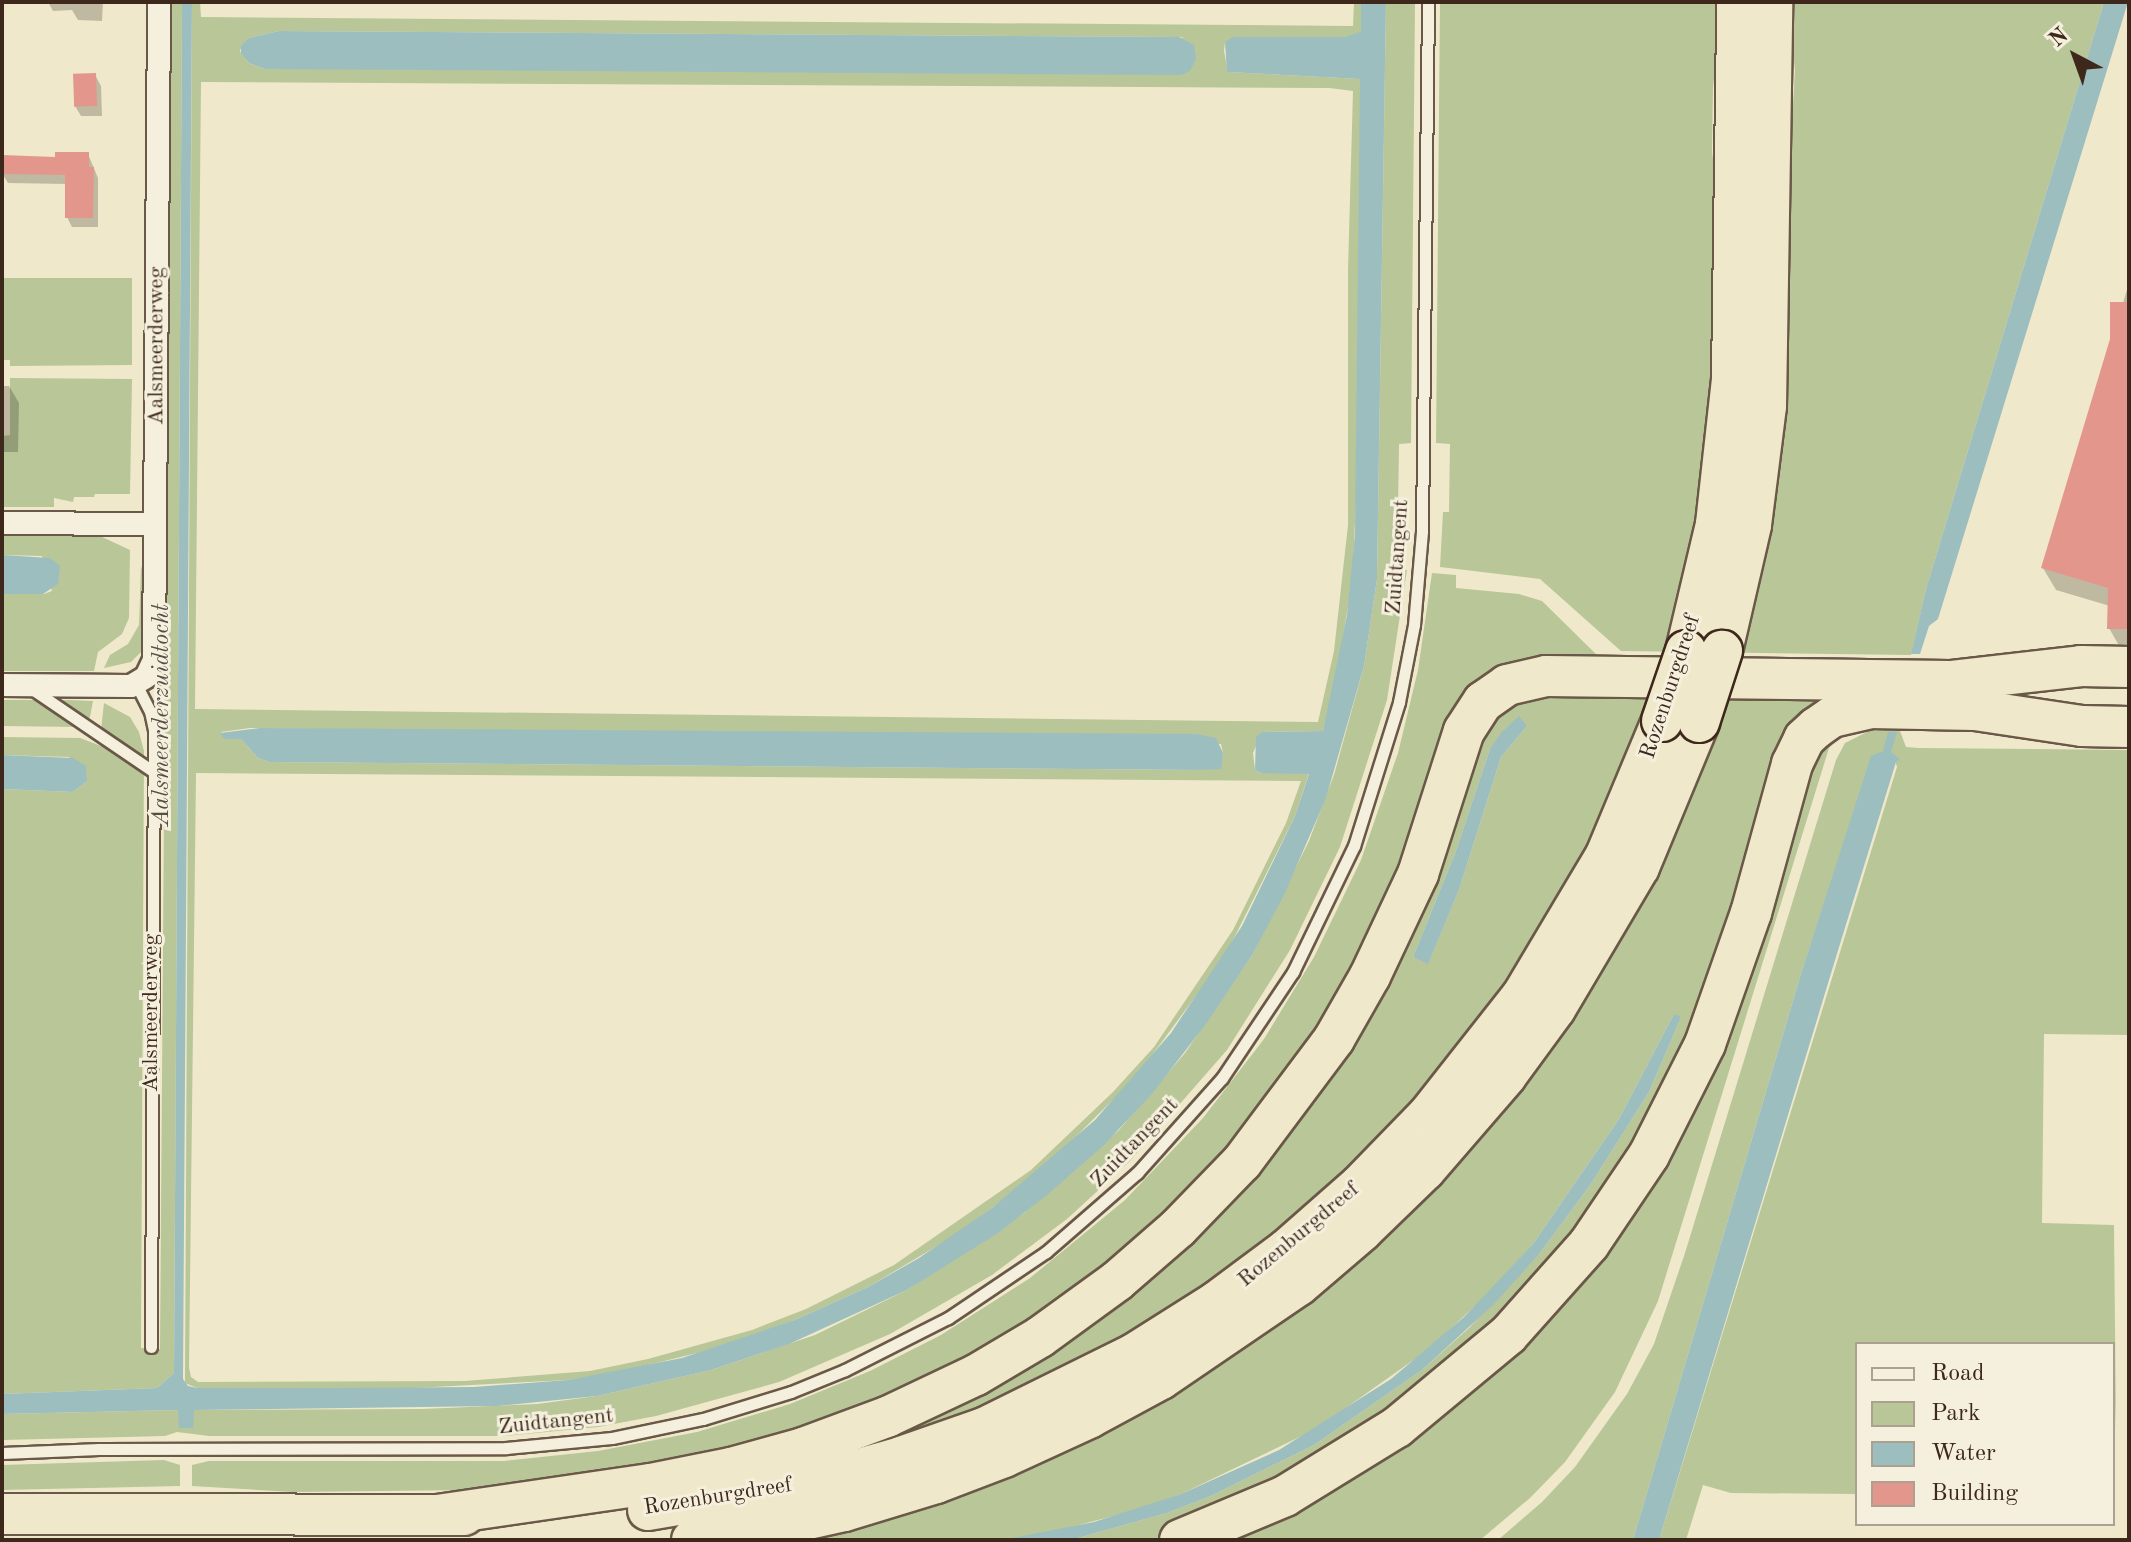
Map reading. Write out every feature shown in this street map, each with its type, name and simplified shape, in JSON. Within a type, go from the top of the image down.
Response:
[{"type":"highway","name":"Rozenburgdreef","points":[[1704,651],[1732,378],[1737,2]]},
{"type":"highway","name":"Rozenburgdreef","points":[[692,1540],[844,1511],[936,1483],[1004,1457],[1089,1418],[1161,1379],[1299,1285],[1362,1231],[1425,1170],[1506,1076],[1547,1020],[1593,951],[1639,867],[1681,721],[1751,525],[1766,406],[1772,2]]},
{"type":"highway","points":[[437,1515],[650,1484],[803,1448],[887,1417],[954,1386],[1023,1348],[1088,1303],[1160,1245],[1209,1198],[1242,1162],[1311,1073],[1351,1011],[1396,923],[1423,858],[1459,743],[1472,715],[1491,695],[1507,685],[1546,676],[1950,681],[2072,667],[2129,667]]},
{"type":"highway","points":[[1180,1540],[1285,1496],[1397,1427],[1486,1356],[1562,1277],[1623,1197],[1685,1089],[1730,981],[1792,764],[1804,739],[1824,721],[1850,711],[1975,710],[2082,726],[2129,727]]},
{"type":"highway","name":"Rozenburgdreef","points":[[2,1514],[580,1515],[653,1509],[817,1481],[901,1457],[984,1428],[1084,1382],[1171,1332],[1253,1275],[1321,1220],[1391,1155],[1458,1080],[1522,996],[1576,909],[1629,805],[1681,721]]},
{"type":"street","name":"Aalsmeerderweg","points":[[136,684],[149,672],[155,651],[159,2]]},
{"type":"street","points":[[2,523],[155,524]]},
{"type":"street","points":[[2,685],[136,684]]},
{"type":"lane","name":"Zuidtangent","points":[[2,1453],[99,1449],[506,1448],[612,1438],[703,1419],[817,1381],[929,1328],[1046,1252],[1137,1173],[1222,1078],[1298,963],[1342,876],[1364,822],[1399,702],[1414,625],[1422,531],[1428,2]]},
{"type":"lane","name":"Aalsmeerderweg","points":[[136,684],[153,720],[151,1347]]},
{"type":"lane","points":[[27,686],[154,772]]},
{"type":"green space","points":[[170,2],[182,2],[174,1373],[157,1388],[2,1394],[2,789],[73,792],[87,781],[69,757],[2,755],[2,737],[80,738],[101,746],[107,737],[101,730],[104,703],[130,717],[139,732],[144,751],[141,1348],[160,1349]]},
{"type":"green space","points":[[192,2],[200,2],[201,17],[1353,26],[1354,2],[1361,2],[1361,33],[1344,37],[1225,42],[1228,72],[1361,79],[1358,463],[1352,582],[1337,673],[1323,731],[1262,732],[1253,753],[1255,770],[1261,773],[1309,773],[1295,816],[1224,958],[1135,1078],[1048,1164],[947,1240],[868,1287],[795,1320],[722,1347],[623,1371],[568,1380],[413,1388],[197,1388],[185,1383]],"holes":[[[279,31],[1185,38],[265,69],[249,63],[241,54],[240,50],[249,38]],[[201,82],[1329,88],[1353,91],[1348,270],[1348,525],[1334,651],[1318,722],[195,709]],[[250,728],[1221,744],[1223,753],[1200,770],[269,762],[258,758],[241,739],[225,739],[221,732]],[[196,773],[1301,781],[1286,823],[1233,930],[1154,1047],[1113,1092],[1031,1170],[894,1265],[806,1309],[752,1330],[648,1359],[590,1371],[465,1381],[198,1382],[191,1377]]]},
{"type":"green space","points":[[1386,2],[1415,2],[1411,443],[1399,444],[1398,512],[1403,513],[1400,569],[1407,570],[1387,700],[1340,847],[1290,950],[1227,1050],[1129,1162],[1067,1219],[992,1275],[890,1334],[779,1382],[656,1416],[598,1427],[505,1436],[209,1436],[177,1432],[165,1436],[2,1440],[2,1414],[179,1410],[192,1428],[193,1410],[422,1409],[537,1404],[597,1396],[711,1370],[815,1335],[907,1290],[1024,1213],[1119,1130],[1185,1053],[1251,957],[1309,841],[1334,775],[1364,666],[1377,579]]},
{"type":"green space","points":[[1440,2],[1722,2],[1713,88],[1712,152],[1720,212],[1789,174],[1795,70],[1787,2],[2104,2],[1926,589],[1911,655],[1621,651],[1540,579],[1440,567],[1443,512],[1449,512],[1450,444],[1436,443]]},
{"type":"green space","points":[[2,278],[132,278],[132,365],[10,366],[10,360],[2,360]]},
{"type":"green space","points":[[10,378],[132,379],[130,494],[95,494],[94,497],[74,497],[73,502],[54,498],[54,507],[2,507],[2,436],[10,435]]},
{"type":"green space","points":[[2,535],[100,536],[130,550],[129,618],[122,634],[98,652],[94,671],[2,671],[2,594],[44,594],[52,591],[42,556],[2,555]]},
{"type":"green space","points":[[141,566],[145,581],[143,650],[131,662],[104,668],[110,655],[128,644],[139,625]]},
{"type":"green space","points":[[1432,573],[1456,575],[1456,588],[1519,594],[1542,601],[1601,659],[1513,674],[1278,1107],[1048,1323],[769,1451],[471,1490],[293,1492],[192,1486],[192,1465],[209,1461],[504,1461],[598,1451],[697,1432],[790,1404],[870,1371],[941,1335],[1030,1278],[1125,1200],[1203,1118],[1264,1039],[1314,957],[1361,860],[1398,753],[1418,670]]},
{"type":"green space","points":[[1776,685],[1838,704],[1623,1184],[1414,1406],[1182,1532],[1158,1540],[1071,1540],[1167,1513],[1211,1496],[1314,1445],[1422,1370],[1469,1328],[1540,1253],[1591,1184],[1649,1092],[1679,1022],[1674,1014],[1619,1119],[1533,1244],[1496,1286],[1429,1349],[1316,1429],[1181,1494],[1137,1510],[1051,1532],[1002,1540],[769,1540],[1344,1263],[1601,833],[1466,1049],[1306,1217],[1140,1336],[898,1445],[712,1479],[874,1430],[1249,1164],[1460,766],[1508,698]],"holes":[[[1527,726],[1501,757],[1459,890],[1428,963],[1413,957],[1456,851],[1490,749]]]},
{"type":"green space","points":[[2,700],[93,701],[90,717],[80,727],[2,726]]},
{"type":"green space","points":[[1891,716],[1891,719],[1855,723],[1829,748],[1658,1301],[1615,1392],[1565,1462],[1530,1498],[1480,1540],[1202,1540],[1280,1506],[1394,1439],[1466,1383],[1561,1290],[1636,1190],[1700,1074],[1733,990],[1795,783],[1808,752],[1826,733],[1846,722]]},
{"type":"green space","points":[[1871,730],[1900,731],[1906,747],[2129,750],[2129,1035],[2044,1034],[2042,1223],[2114,1225],[2116,1431],[2115,1342],[1855,1342],[1855,1494],[1731,1493],[1703,1485],[1686,1540],[1659,1540],[1897,767],[1894,757],[1883,751],[1843,846],[1800,977],[1633,1540],[1498,1540],[1542,1502],[1575,1467],[1627,1394],[1654,1344],[1685,1253],[1836,760],[1845,743]]},
{"type":"green space","points":[[164,1460],[180,1465],[180,1486],[2,1490],[2,1465]]},
{"type":"water","points":[[182,2],[192,2],[183,1379],[188,1386],[197,1388],[329,1388],[474,1387],[568,1380],[682,1358],[795,1320],[868,1287],[919,1258],[992,1208],[1095,1120],[1171,1033],[1242,926],[1295,816],[1309,774],[1261,773],[1255,770],[1256,737],[1262,732],[1323,731],[1347,615],[1355,533],[1360,79],[1227,72],[1225,42],[1233,37],[1344,37],[1361,32],[1361,2],[1386,2],[1377,579],[1364,666],[1326,798],[1284,895],[1251,957],[1206,1024],[1151,1095],[1103,1146],[1047,1195],[998,1233],[907,1290],[789,1344],[711,1370],[597,1396],[497,1406],[194,1410],[193,1428],[179,1428],[178,1410],[2,1414],[2,1394],[157,1388],[174,1373]]},
{"type":"water","points":[[2104,2],[2128,2],[1938,619],[1929,626],[1920,654],[1911,654],[1926,589]]},
{"type":"water","points":[[279,31],[1179,37],[1194,45],[1196,59],[1190,71],[1181,75],[265,69],[249,63],[241,54],[241,46],[249,38]]},
{"type":"water","points":[[2,555],[50,558],[60,566],[58,584],[43,594],[2,594]]},
{"type":"water","points":[[1519,716],[1527,726],[1501,757],[1459,890],[1428,964],[1413,957],[1456,851],[1490,749]]},
{"type":"water","points":[[260,728],[1197,734],[1216,738],[1223,753],[1221,769],[1200,770],[269,762],[258,758],[241,739],[224,739],[220,733]]},
{"type":"water","points":[[1888,732],[1897,732],[1891,752],[1900,759],[1896,762],[1659,1540],[1633,1540],[1800,977],[1871,756],[1883,751]]},
{"type":"water","points":[[2,755],[73,758],[86,766],[87,781],[73,792],[2,789]]},
{"type":"water","points":[[1674,1014],[1680,1016],[1679,1022],[1649,1092],[1591,1184],[1540,1253],[1494,1304],[1422,1370],[1314,1445],[1211,1496],[1167,1513],[1071,1540],[1002,1540],[1094,1522],[1181,1494],[1279,1450],[1391,1379],[1464,1317],[1533,1244],[1619,1119]]},
{"type":"building","points":[[96,73],[97,106],[74,107],[73,74]]},
{"type":"building","points":[[55,152],[89,152],[89,167],[94,167],[93,218],[65,218],[65,175],[2,174],[2,155],[55,157]]},
{"type":"building","points":[[2110,302],[2129,302],[2129,629],[2107,629],[2108,588],[2041,568],[2110,339]]},
{"type":"water label","name":"Aalsmeerderzuidtocht","points":[[163,715]]}]
